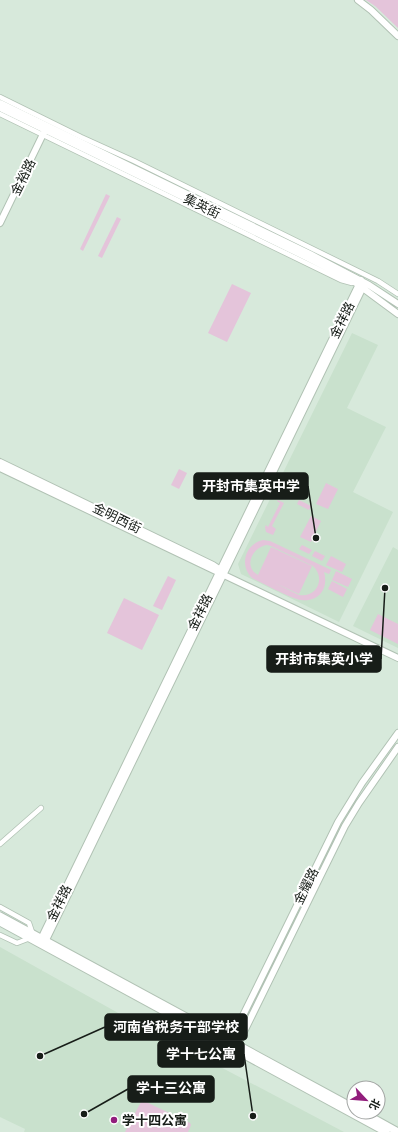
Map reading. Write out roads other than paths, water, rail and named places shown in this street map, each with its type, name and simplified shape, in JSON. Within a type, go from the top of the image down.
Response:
[{"type":"main road","points":[[0,916],[43,942],[230,1043],[386,1132]]},
{"type":"main road","points":[[0,922],[31,935]]},
{"type":"main road","points":[[237,1047],[346,1104]]},
{"type":"main road","points":[[376,1120],[398,1132]]},
{"type":"street","points":[[358,0],[371,10],[398,36]]},
{"type":"street","points":[[0,97],[80,137],[141,164],[378,281],[398,294]]},
{"type":"street","name":"集英街","points":[[0,104],[282,240],[398,304]]},
{"type":"street","name":"集英街","points":[[0,108],[44,133],[362,284],[398,314]]},
{"type":"street","points":[[0,114],[44,133]]},
{"type":"street","name":"金裕路","points":[[0,223],[2,215],[44,133]]},
{"type":"street","name":"金祥路","points":[[43,942],[362,284]]},
{"type":"street","name":"金明西街","points":[[0,462],[213,565],[222,573]]},
{"type":"street","name":"金明西街","points":[[0,468],[398,658]]},
{"type":"street","name":"金耀路","points":[[230,1043],[338,822],[352,798],[398,733]]},
{"type":"street","name":"金耀路","points":[[237,1047],[342,831],[359,803],[398,747]]},
{"type":"street","points":[[0,844],[41,808]]},
{"type":"street","points":[[0,907],[29,924],[31,935],[17,943],[0,935]]},
{"type":"place","name":"开封市集英中学","points":[[316,538]]},
{"type":"place","name":"开封市集英小学","points":[[385,588]]},
{"type":"place","name":"河南省税务干部学校","points":[[40,1056]]},
{"type":"place","name":"学十三公寓","points":[[84,1114]]},
{"type":"place","name":"学十七公寓","points":[[253,1116]]},
{"type":"place","name":"学十四公寓","points":[[114,1120]]}]
